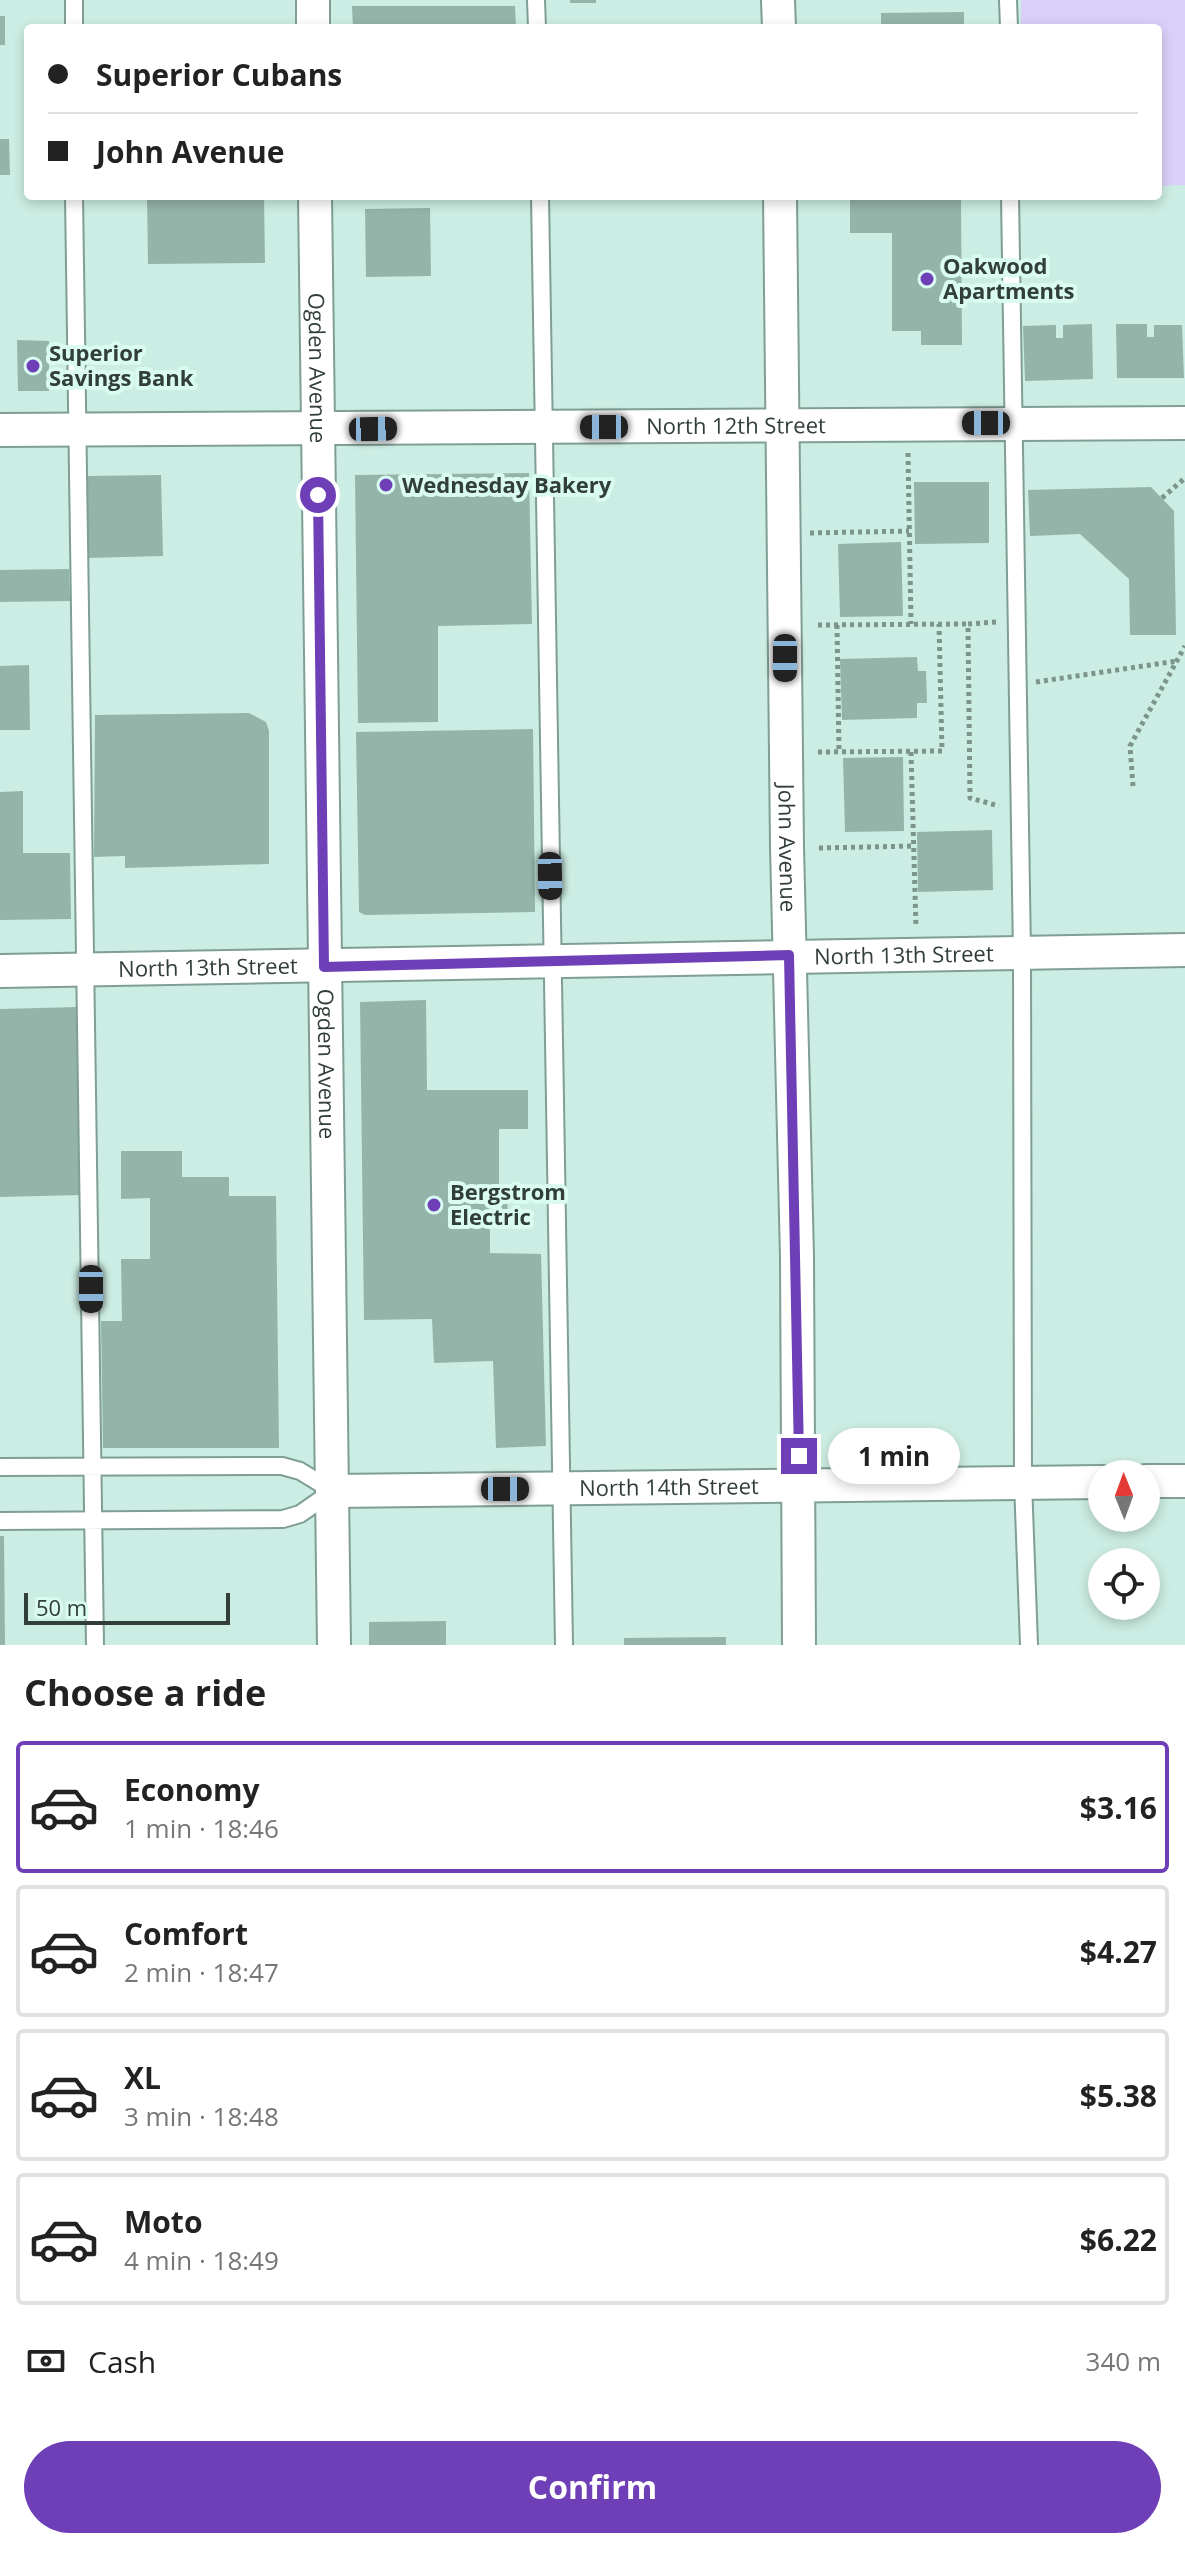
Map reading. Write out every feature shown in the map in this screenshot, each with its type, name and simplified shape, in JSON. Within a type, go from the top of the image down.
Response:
[{"type":"street","points":[[313,0],[313,24]]},
{"type":"street","points":[[778,0],[779,24]]},
{"type":"street","name":"Ogden Avenue","points":[[315,200],[334,1645]]},
{"type":"street","name":"John Avenue","points":[[780,200],[799,1645]]},
{"type":"street","name":"North 12th Street","points":[[0,430],[1185,423]]},
{"type":"street","name":"North 13th Street","points":[[0,971],[1185,950]]},
{"type":"street","points":[[1160,1481],[1185,1481]]},
{"type":"street","name":"North 14th Street","points":[[333,1491],[1088,1482]]},
{"type":"lane","points":[[74,0],[74,24]]},
{"type":"lane","points":[[536,0],[537,24]]},
{"type":"lane","points":[[1008,0],[1009,24]]},
{"type":"lane","points":[[74,200],[95,1645]]},
{"type":"lane","points":[[540,200],[564,1645]]},
{"type":"lane","points":[[1010,200],[1015,683],[1022,953],[1023,1482],[1029,1645]]},
{"type":"lane","points":[[0,1467],[282,1466],[300,1471],[333,1491],[300,1514],[283,1519],[0,1521]]},
{"type":"path","points":[[910,424],[911,624]]},
{"type":"path","points":[[1162,498],[1185,478]]},
{"type":"path","points":[[783,533],[909,531]]},
{"type":"path","points":[[818,625],[996,623],[996,608]]},
{"type":"path","points":[[818,752],[942,751],[939,624]]},
{"type":"path","points":[[968,624],[970,798],[999,806],[1000,822]]},
{"type":"path","points":[[837,625],[839,752]]},
{"type":"path","points":[[1133,786],[1130,746],[1185,646]]},
{"type":"path","points":[[1015,683],[1063,680],[1177,661]]},
{"type":"path","points":[[911,752],[916,953]]},
{"type":"path","points":[[819,848],[913,846]]},
{"type":"shaded area","points":[[1021,0],[1185,0],[1185,185],[1162,186],[1162,24],[1021,24]]},
{"type":"building","points":[[570,0],[596,0],[596,3],[570,3]]},
{"type":"building","points":[[352,6],[515,6],[516,24],[353,24]]},
{"type":"building","points":[[964,12],[964,24],[881,24],[881,13]]},
{"type":"building","points":[[0,16],[5,16],[5,45],[0,45]]},
{"type":"building","points":[[0,139],[9,139],[10,175],[0,175]]},
{"type":"building","points":[[147,200],[264,200],[265,263],[148,264]]},
{"type":"building","name":"Oakwood Apartments","points":[[850,200],[961,200],[962,345],[921,345],[921,331],[892,331],[892,233],[850,233]]},
{"type":"building","points":[[430,208],[431,276],[366,277],[365,209]]},
{"type":"building","points":[[1092,324],[1093,379],[1025,381],[1023,326],[1056,325],[1056,338],[1063,338],[1063,325]]},
{"type":"building","points":[[1116,324],[1147,324],[1147,337],[1154,337],[1154,325],[1182,325],[1184,378],[1117,378]]},
{"type":"building","name":"Superior Savings Bank","points":[[17,340],[49,341],[49,391],[18,391]]},
{"type":"building","points":[[529,473],[532,624],[438,626],[438,722],[358,723],[355,475]]},
{"type":"building","points":[[161,475],[163,556],[86,558],[87,476]]},
{"type":"building","points":[[914,482],[989,482],[989,543],[915,544]]},
{"type":"building","points":[[1151,487],[1174,511],[1176,635],[1130,635],[1129,579],[1080,534],[1030,536],[1028,490]]},
{"type":"building","points":[[901,542],[903,616],[840,617],[838,544]]},
{"type":"building","points":[[69,569],[70,601],[0,602],[0,570]]},
{"type":"building","points":[[917,657],[918,671],[926,671],[927,703],[917,703],[917,718],[842,720],[840,659]]},
{"type":"building","points":[[29,665],[30,730],[0,730],[0,666]]},
{"type":"building","points":[[249,713],[266,722],[269,731],[269,864],[125,868],[125,856],[94,857],[95,715]]},
{"type":"building","points":[[533,729],[535,912],[365,915],[359,912],[356,732]]},
{"type":"building","points":[[903,757],[904,831],[845,832],[843,758]]},
{"type":"building","points":[[23,791],[23,853],[70,853],[71,919],[0,920],[0,792]]},
{"type":"building","points":[[992,830],[993,890],[918,892],[917,832]]},
{"type":"building","points":[[426,1000],[427,1090],[528,1090],[528,1129],[499,1129],[499,1190],[507,1190],[508,1220],[490,1220],[490,1253],[541,1254],[546,1446],[496,1448],[493,1361],[434,1363],[432,1319],[364,1320],[360,1002]]},
{"type":"building","points":[[77,1007],[81,1195],[0,1197],[0,1009]]},
{"type":"building","points":[[121,1151],[182,1151],[182,1177],[229,1177],[229,1196],[276,1196],[279,1448],[103,1448],[101,1321],[122,1321],[121,1259],[150,1259],[150,1198],[121,1199]]},
{"type":"building","points":[[0,1536],[4,1536],[5,1645],[0,1645]]},
{"type":"building","points":[[446,1621],[446,1645],[369,1645],[369,1622]]},
{"type":"building","points":[[726,1637],[726,1645],[624,1645],[624,1638]]},
{"type":"place","name":"Oakwood Apartments","points":[[927,279]]},
{"type":"place","name":"Superior Savings Bank","points":[[33,366]]},
{"type":"place","name":"Wednesday Bakery","points":[[386,485]]},
{"type":"place","name":"Bergstrom Electric","points":[[434,1205]]},
{"type":"route","points":[[318,495],[324,967],[789,955],[799,1456]]}]
